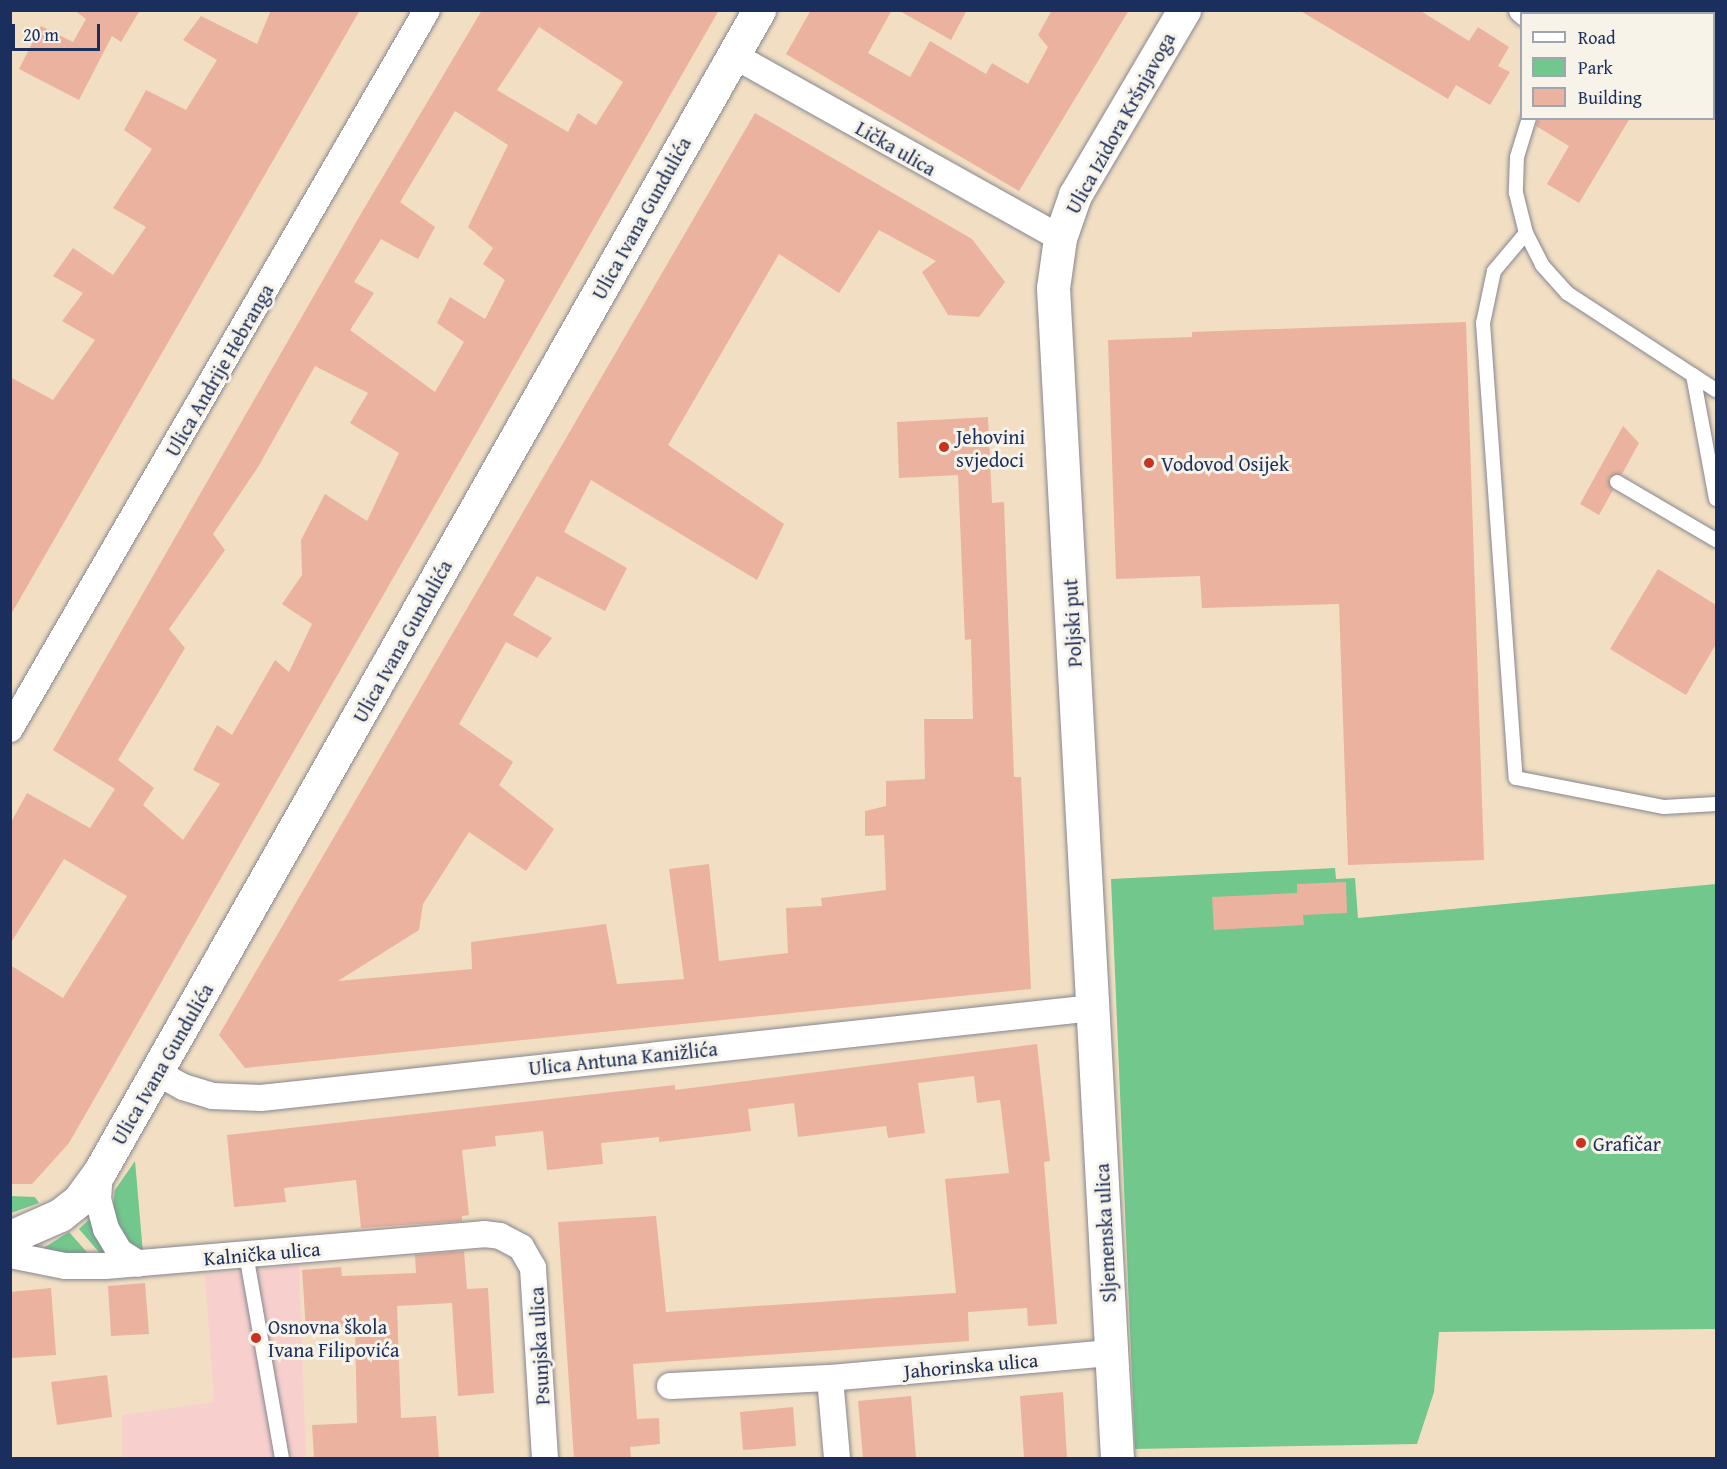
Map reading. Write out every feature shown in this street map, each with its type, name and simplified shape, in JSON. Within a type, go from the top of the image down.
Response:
[{"type":"street","name":"Ulica Andrije Hebranga","points":[[10,729],[427,10]]},
{"type":"street","name":"Ulica Ivana Gundulića","points":[[10,1237],[60,1215],[79,1200],[100,1171],[158,1073],[759,10]]},
{"type":"street","name":"Ulica Izidora Kršnjavoga","points":[[1060,238],[1075,195],[1184,10]]},
{"type":"street","name":"Lička ulica","points":[[733,55],[1060,238]]},
{"type":"street","name":"Poljski put","points":[[1060,238],[1054,315],[1093,1008]]},
{"type":"street","name":"Ulica Antuna Kanižlića","points":[[158,1073],[183,1088],[212,1096],[261,1098],[1093,1008]]},
{"type":"street","name":"Sljemenska ulica","points":[[1093,1008],[1117,1458]]},
{"type":"street","points":[[100,1171],[98,1199],[106,1229],[120,1252],[140,1263]]},
{"type":"street","name":"Kalnička ulica","points":[[10,1255],[64,1266],[140,1263],[484,1234],[514,1241]]},
{"type":"street","name":"Psunjska ulica","points":[[514,1241],[528,1256],[537,1287],[544,1458]]},
{"type":"street","name":"Jahorinska ulica","points":[[670,1386],[830,1378],[1111,1353]]},
{"type":"street","points":[[830,1378],[837,1458]]},
{"type":"lane","points":[[1528,120],[1517,156],[1516,193],[1526,233],[1542,265],[1567,293],[1716,390]]},
{"type":"lane","points":[[1526,233],[1494,271],[1483,323],[1516,778],[1664,807],[1716,804]]},
{"type":"lane","points":[[1693,375],[1716,500]]},
{"type":"lane","points":[[1617,482],[1716,540]]},
{"type":"lane","points":[[246,1254],[282,1458]]},
{"type":"shaded area","name":"Osnovna škola Ivana Filipovića","points":[[299,1265],[306,1458],[122,1458],[122,1415],[214,1402],[205,1275]]},
{"type":"green space","points":[[1335,868],[1336,879],[1355,878],[1358,918],[1716,884],[1716,1329],[1439,1332],[1434,1392],[1417,1444],[1135,1449],[1111,879]]},
{"type":"green space","points":[[135,1161],[143,1253],[124,1239],[112,1212],[115,1190]]},
{"type":"green space","points":[[10,1196],[35,1197],[39,1203],[11,1213]]},
{"type":"green space","points":[[94,1215],[113,1257],[104,1258],[79,1229]]},
{"type":"green space","points":[[69,1232],[93,1259],[42,1249]]},
{"type":"building","points":[[74,10],[140,10],[121,42],[112,36],[79,100],[19,69],[41,26],[73,42],[86,19]]},
{"type":"building","points":[[271,10],[360,10],[10,616],[10,377],[53,400],[95,340],[62,321],[83,293],[53,276],[73,248],[113,275],[146,227],[113,208],[152,149],[124,130],[146,90],[186,110],[217,60],[183,40],[201,16],[257,44]]},
{"type":"building","points":[[482,10],[719,10],[69,1143],[32,1184],[10,1184],[10,965],[63,998],[127,896],[64,859],[10,944],[10,824],[27,793],[90,828],[115,789],[53,750],[362,212]],"holes":[[[539,27],[623,82],[596,125],[578,113],[568,132],[497,90]],[[455,111],[508,145],[468,227],[493,248],[483,264],[505,280],[485,319],[450,297],[437,323],[464,342],[435,392],[350,330],[374,293],[354,282],[381,239],[418,259],[435,227],[400,202]],[[315,366],[368,393],[350,423],[399,453],[367,521],[325,494],[301,540],[302,575],[282,604],[312,624],[289,672],[275,660],[232,735],[217,725],[193,770],[220,784],[183,840],[143,805],[154,788],[118,760],[185,648],[169,629],[225,550],[213,534],[258,467]]]},
{"type":"building","points":[[811,10],[892,10],[868,53],[910,77],[930,41],[986,74],[992,63],[1028,84],[1048,47],[1038,35],[1052,10],[1129,10],[1019,191],[786,54]]},
{"type":"building","points":[[898,10],[967,10],[951,40]]},
{"type":"building","points":[[1299,10],[1419,10],[1469,41],[1478,27],[1509,47],[1498,66],[1510,72],[1490,105],[1456,85],[1448,99]]},
{"type":"building","points":[[755,113],[972,239],[1005,282],[979,317],[948,315],[922,272],[936,261],[879,230],[839,293],[779,254],[668,445],[784,524],[757,580],[591,480],[564,532],[627,568],[605,611],[537,576],[513,615],[552,638],[537,658],[506,642],[459,724],[513,762],[499,785],[554,829],[526,871],[469,832],[423,904],[419,930],[338,981],[472,969],[471,942],[606,924],[617,984],[684,979],[669,869],[709,864],[719,961],[788,953],[786,908],[822,906],[821,898],[886,890],[884,835],[865,836],[865,811],[886,806],[886,781],[925,779],[924,719],[973,719],[971,639],[965,640],[958,475],[899,478],[897,422],[988,417],[992,503],[1004,502],[1014,777],[1021,777],[1031,989],[245,1068],[219,1035]]},
{"type":"building","points":[[1538,120],[1629,120],[1579,203],[1547,184],[1569,146],[1536,126]]},
{"type":"building","points":[[1466,322],[1484,860],[1348,865],[1339,604],[1202,608],[1200,576],[1116,579],[1108,340],[1192,337],[1192,332]]},
{"type":"building","points":[[1623,426],[1639,443],[1622,474],[1609,478],[1613,490],[1599,515],[1580,504]]},
{"type":"building","points":[[1658,569],[1716,605],[1716,644],[1686,695],[1610,649]]},
{"type":"building","points":[[1346,882],[1347,913],[1303,915],[1304,925],[1214,930],[1212,897],[1297,893],[1297,884]]},
{"type":"building","points":[[1037,1044],[1050,1161],[1044,1162],[1057,1324],[1028,1326],[1027,1308],[968,1312],[969,1341],[633,1364],[637,1419],[659,1418],[660,1444],[630,1447],[631,1458],[574,1458],[558,1222],[656,1216],[666,1312],[956,1293],[945,1179],[1009,1173],[1000,1100],[977,1103],[974,1076],[918,1083],[925,1133],[888,1138],[886,1126],[798,1137],[794,1103],[748,1109],[751,1131],[659,1142],[659,1137],[601,1143],[603,1164],[547,1170],[543,1131],[495,1136],[496,1146],[462,1150],[469,1215],[462,1216],[462,1221],[361,1228],[356,1180],[284,1188],[286,1202],[234,1207],[227,1135],[675,1085],[675,1090]]},
{"type":"building","points":[[464,1251],[467,1289],[488,1288],[494,1393],[458,1396],[452,1303],[397,1306],[401,1418],[436,1416],[439,1458],[314,1458],[312,1425],[357,1423],[355,1326],[306,1330],[302,1270],[341,1267],[342,1276],[416,1273],[415,1255]]},
{"type":"building","points":[[145,1283],[149,1334],[111,1336],[108,1286]]},
{"type":"building","points":[[51,1288],[56,1355],[12,1358],[10,1292]]},
{"type":"building","points":[[107,1375],[112,1417],[57,1425],[51,1382]]},
{"type":"building","points":[[1063,1392],[1067,1458],[1024,1458],[1020,1396]]},
{"type":"building","points":[[911,1396],[916,1458],[863,1458],[858,1401]]},
{"type":"building","points":[[793,1407],[796,1446],[743,1450],[740,1412]]},
{"type":"place","name":"Jehovini svjedoci","points":[[944,447]]},
{"type":"place","name":"Vodovod Osijek","points":[[1149,463]]},
{"type":"place","name":"Grafičar","points":[[1581,1143]]},
{"type":"place","name":"Osnovna škola Ivana Filipovića","points":[[256,1338]]}]
